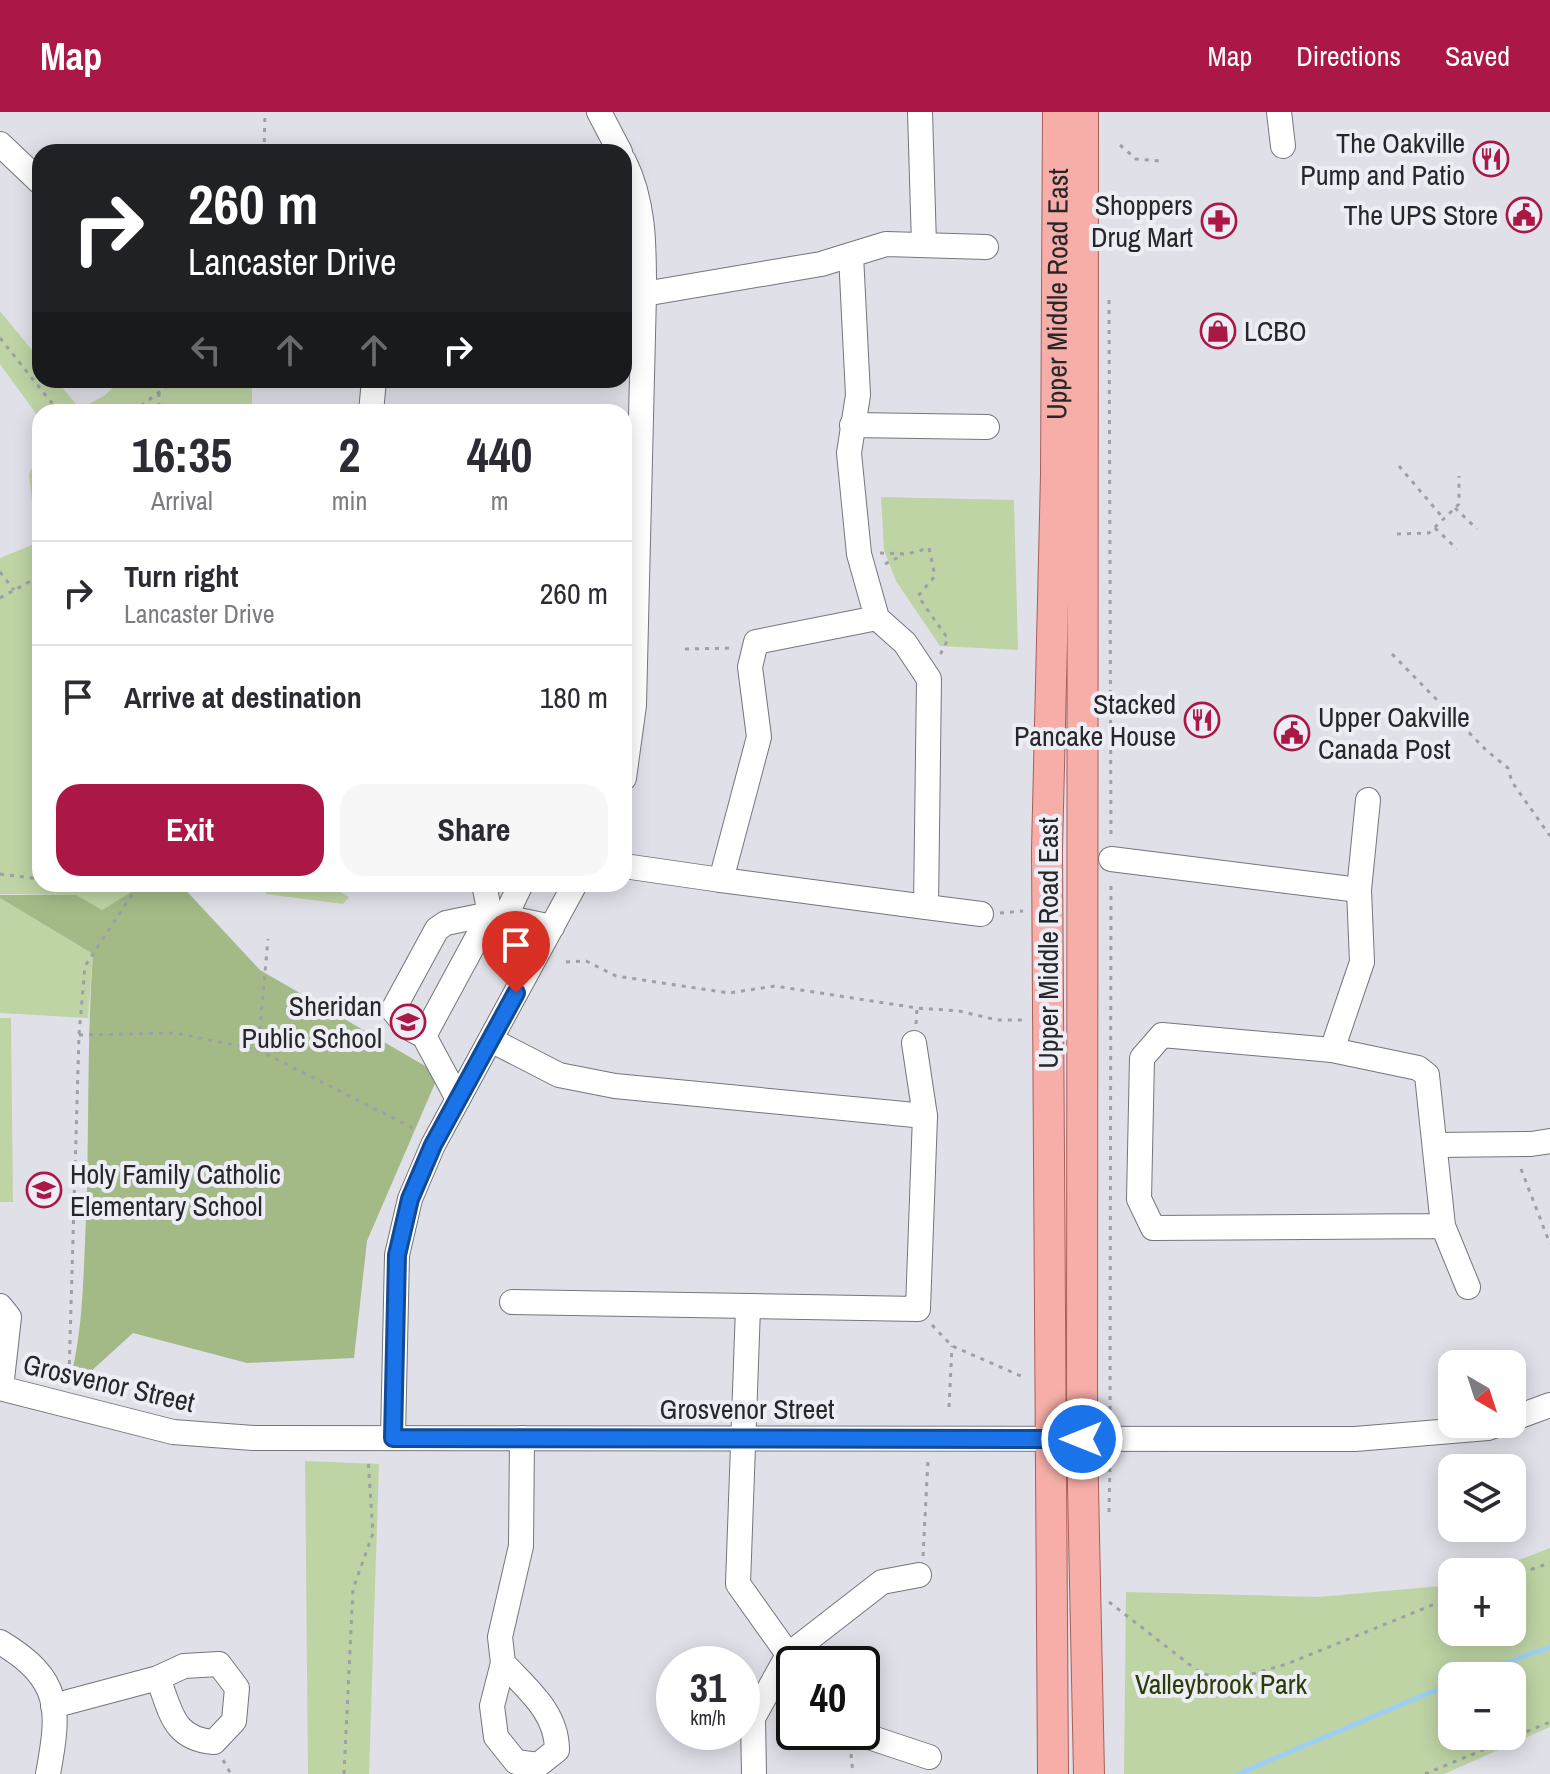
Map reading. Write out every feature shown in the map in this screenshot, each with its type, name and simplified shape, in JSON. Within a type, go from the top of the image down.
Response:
[{"type":"main road","name":"Upper Middle Road East","points":[[1053,1774],[1081,1439],[1047,850],[1056,475],[1058,112]]},
{"type":"main road","name":"Upper Middle Road East","points":[[1083,112],[1081,1439],[1089,1774]]},
{"type":"street","points":[[920,112],[924,245]]},
{"type":"street","points":[[1279,112],[1283,146]]},
{"type":"street","points":[[602,113],[616,144]]},
{"type":"street","points":[[0,144],[32,174]]},
{"type":"street","points":[[632,176],[644,236],[632,623]]},
{"type":"street","points":[[644,294],[821,264],[886,244],[986,247]]},
{"type":"street","points":[[851,255],[858,395],[849,453],[859,554],[877,618],[905,643],[929,679],[926,907]]},
{"type":"street","points":[[852,425],[987,427]]},
{"type":"street","points":[[721,880],[759,737],[750,667],[756,642],[877,618]]},
{"type":"street","points":[[1332,1050],[1362,962],[1359,890],[1368,800]]},
{"type":"street","points":[[1111,859],[1359,890]]},
{"type":"street","points":[[632,867],[981,914]]},
{"type":"street","points":[[488,892],[498,915]]},
{"type":"street","points":[[424,1036],[515,892]]},
{"type":"street","points":[[393,1438],[397,1255],[410,1199],[458,1099],[571,892]]},
{"type":"street","points":[[458,1099],[424,1036],[407,1027],[393,1010],[422,951],[446,923],[498,915],[552,927]]},
{"type":"street","points":[[1443,1226],[1153,1228],[1139,1199],[1142,1058],[1162,1035],[1332,1050],[1418,1068],[1427,1075],[1443,1226],[1468,1287]]},
{"type":"street","points":[[491,1040],[559,1075],[615,1086],[925,1116]]},
{"type":"street","points":[[512,1302],[918,1309],[925,1116],[914,1043]]},
{"type":"street","points":[[1435,1145],[1550,1141]]},
{"type":"street","points":[[748,1308],[738,1584],[782,1646]]},
{"type":"street","points":[[0,1388],[4,1311]]},
{"type":"street","name":"Grosvenor Street","points":[[0,1388],[173,1432],[253,1438],[1355,1439],[1438,1432]]},
{"type":"street","points":[[1526,1414],[1550,1405]]},
{"type":"street","points":[[503,1663],[500,1637],[521,1546],[522,1438]]},
{"type":"street","points":[[806,1646],[882,1582],[919,1575]]},
{"type":"street","points":[[0,1642],[22,1655],[46,1682],[57,1723],[48,1774]]},
{"type":"street","points":[[53,1706],[158,1678]]},
{"type":"street","points":[[754,1774],[753,1718],[776,1682]]},
{"type":"street","points":[[880,1747],[929,1757]]},
{"type":"path","points":[[264,144],[265,112]]},
{"type":"path","points":[[1120,145],[1136,159],[1160,161]]},
{"type":"path","points":[[1108,286],[1111,859],[1081,1439],[1109,1514]]},
{"type":"path","points":[[0,338],[32,378]]},
{"type":"path","points":[[40,388],[53,404]]},
{"type":"path","points":[[144,404],[165,388]]},
{"type":"path","points":[[159,393],[159,404]]},
{"type":"path","points":[[1399,466],[1444,519]]},
{"type":"path","points":[[1397,534],[1429,533],[1435,528],[1459,504],[1459,476]]},
{"type":"path","points":[[1455,508],[1477,529]]},
{"type":"path","points":[[1435,528],[1457,549]]},
{"type":"path","points":[[859,554],[895,551],[907,554],[929,548],[935,576],[918,596],[948,639],[929,679]]},
{"type":"path","points":[[0,572],[14,590]]},
{"type":"path","points":[[0,598],[32,580]]},
{"type":"path","points":[[685,649],[754,650]]},
{"type":"path","points":[[1392,654],[1487,751],[1508,768],[1512,782],[1550,836]]},
{"type":"path","points":[[0,874],[32,878]]},
{"type":"path","points":[[69,1374],[79,1035],[85,966],[132,892]]},
{"type":"path","points":[[258,1050],[268,939]]},
{"type":"path","points":[[566,962],[586,961],[616,976],[729,993],[775,986],[917,1008],[959,1011],[997,1020],[1024,1020]]},
{"type":"path","points":[[79,1035],[175,1033],[258,1050],[415,1129]]},
{"type":"path","points":[[1521,1169],[1550,1244]]},
{"type":"path","points":[[918,1309],[952,1346],[1021,1376]]},
{"type":"path","points":[[949,1407],[952,1346]]},
{"type":"path","points":[[344,1774],[353,1589],[373,1533],[367,1438]]},
{"type":"path","points":[[919,1575],[926,1539],[929,1439]]},
{"type":"path","points":[[1526,1571],[1550,1563]]},
{"type":"path","points":[[1109,1588],[1109,1618]]},
{"type":"path","points":[[1109,1602],[1199,1672],[1224,1682],[1287,1664],[1438,1603]]},
{"type":"path","points":[[1425,1774],[1550,1722]]},
{"type":"path","points":[[852,1750],[853,1774]]},
{"type":"path","points":[[220,1754],[231,1774]]},
{"type":"green space","points":[[0,311],[32,350],[32,388],[63,388],[76,404],[32,404],[32,408],[0,364]]},
{"type":"green space","points":[[112,388],[252,388],[252,404],[89,404]]},
{"type":"green space","points":[[32,468],[32,500],[29,474]]},
{"type":"green space","points":[[881,497],[1014,500],[1018,650],[940,646],[896,581],[884,550]]},
{"type":"green space","points":[[32,545],[32,892],[131,892],[102,910],[75,895],[0,894],[0,558]]},
{"type":"green space","points":[[131,892],[187,892],[260,970],[439,1074],[367,1241],[354,1358],[247,1363],[133,1333],[88,1374],[72,1372],[84,1276],[93,954],[0,898],[0,895],[76,895],[102,910]]},
{"type":"green space","points":[[341,892],[349,897],[343,904],[266,894]]},
{"type":"green space","points":[[0,898],[93,954],[88,1018],[0,1013]]},
{"type":"green space","points":[[0,1018],[11,1018],[13,1202],[0,1202]]},
{"type":"green space","points":[[305,1461],[379,1464],[369,1774],[308,1774]]},
{"type":"green space","name":"Valleybrook Park","points":[[1550,1548],[1550,1727],[1526,1738],[1526,1662],[1438,1662],[1438,1750],[1498,1750],[1444,1774],[1124,1774],[1126,1592],[1318,1597],[1438,1586],[1438,1646],[1526,1646],[1524,1558]]},
{"type":"waterway","points":[[1509,1662],[1550,1647]]},
{"type":"waterway","points":[[1238,1774],[1438,1689]]},
{"type":"place","name":"The Oakville Pump and Patio","points":[[1491,159]]},
{"type":"place","name":"The UPS Store","points":[[1524,215]]},
{"type":"place","name":"Shoppers Drug Mart","points":[[1219,221]]},
{"type":"place","name":"LCBO","points":[[1218,331]]},
{"type":"place","name":"Stacked Pancake House","points":[[1202,720]]},
{"type":"place","name":"Upper Oakville Canada Post","points":[[1292,733]]},
{"type":"place","name":"Sheridan Public School","points":[[408,1022]]},
{"type":"place","name":"Holy Family Catholic Elementary School","points":[[44,1190]]},
{"type":"route","points":[[516,993],[433,1145],[410,1199],[397,1255],[393,1438],[1082,1439]]}]
